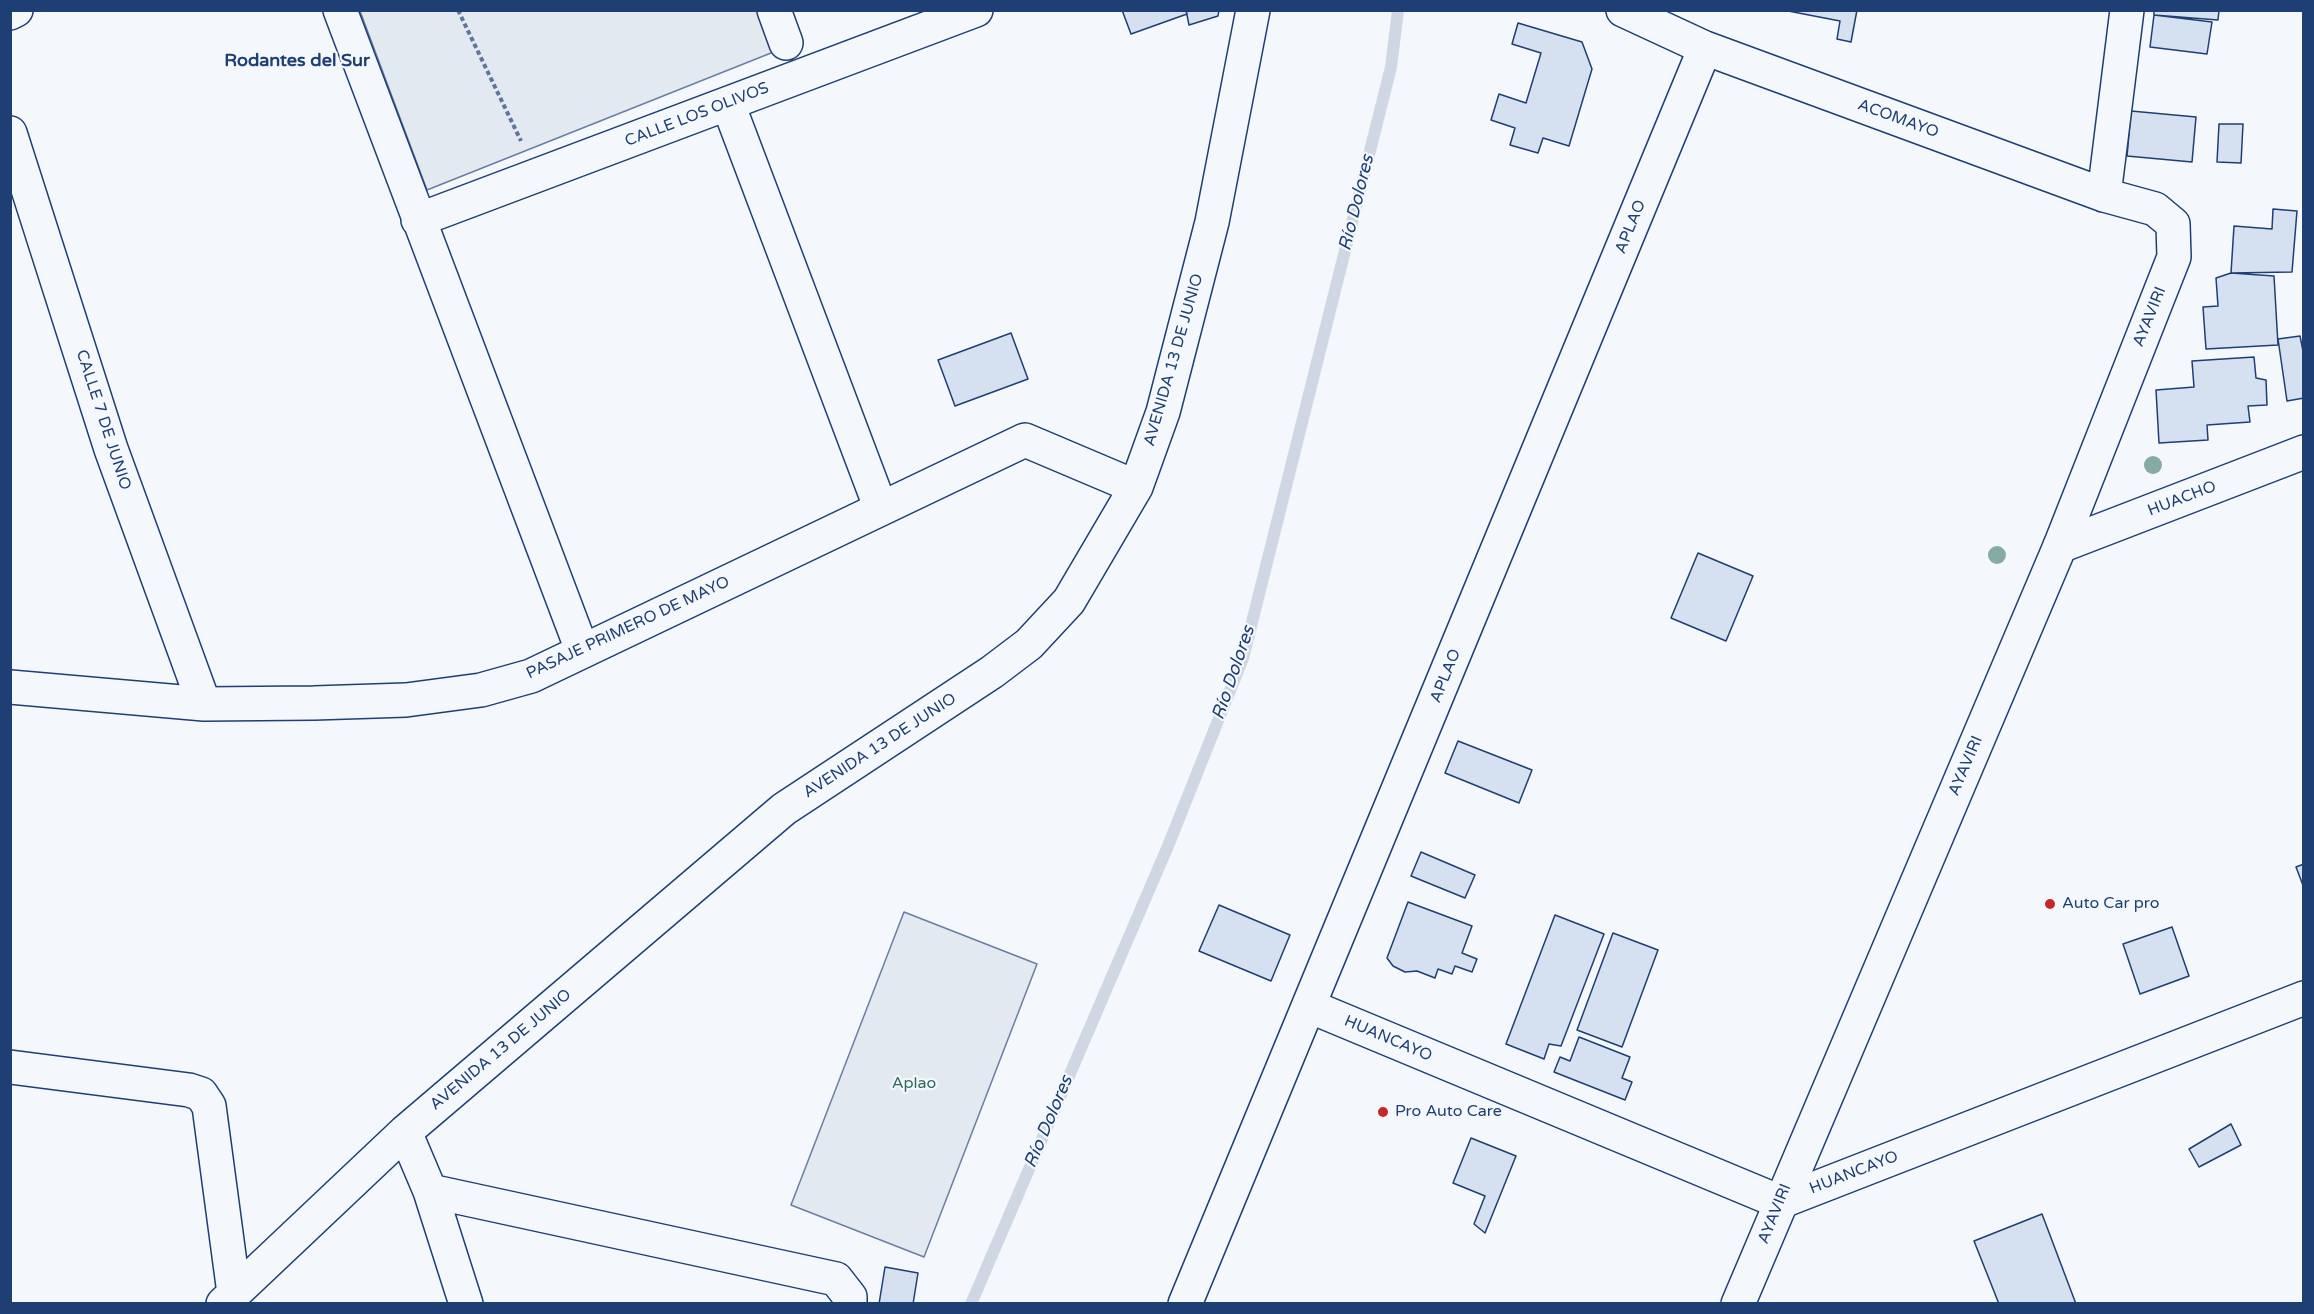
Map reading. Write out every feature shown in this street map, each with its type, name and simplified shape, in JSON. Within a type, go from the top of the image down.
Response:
[{"type":"street","points":[[10,13],[16,10]]},
{"type":"street","points":[[340,10],[582,650]]},
{"type":"street","points":[[774,10],[786,43]]},
{"type":"street","name":"CALLE LOS OLIVOS","points":[[418,220],[976,10]]},
{"type":"street","name":"AVENIDA 13 DE JUNIO","points":[[228,1298],[405,1132],[784,809],[992,672],[1029,644],[1069,601],[1136,487],[1162,411],[1212,222],[1252,10]]},
{"type":"street","name":"ACOMAYO","points":[[1623,10],[1705,48],[2104,195],[2155,209],[2173,224]]},
{"type":"street","points":[[2104,195],[2127,10]]},
{"type":"street","name":"APLAO","points":[[1185,1304],[1705,48]]},
{"type":"street","points":[[728,104],[880,509]]},
{"type":"street","name":"CALLE 7 DE JUNIO","points":[[10,133],[111,449],[204,704]]},
{"type":"street","name":"AYAVIRI","points":[[1738,1304],[2060,546],[2174,257],[2173,224]]},
{"type":"street","name":"PASAJE PRIMERO DE MAYO","points":[[10,687],[204,704],[406,700],[481,690],[531,676],[1025,440],[1136,487]]},
{"type":"street","name":"HUACHO","points":[[2060,546],[2304,452]]},
{"type":"street","name":"HUANCAYO","points":[[1309,1006],[1780,1202],[2304,998]]},
{"type":"street","points":[[10,1067],[189,1090],[201,1094],[208,1106],[228,1298]]},
{"type":"street","points":[[405,1132],[430,1191],[466,1304]]},
{"type":"street","points":[[430,1191],[836,1279],[850,1297],[850,1304]]},
{"type":"path","points":[[459,11],[524,147]]},
{"type":"green space","points":[[360,11],[761,11],[776,51],[427,190]]},
{"type":"green space","name":"Aplao","points":[[904,912],[1037,964],[924,1257],[791,1205]]},
{"type":"building","points":[[1122,10],[1186,10],[1187,14],[1131,34]]},
{"type":"building","points":[[1186,10],[1219,10],[1218,16],[1189,25]]},
{"type":"building","points":[[1783,10],[1857,10],[1851,42],[1837,39],[1840,21]]},
{"type":"building","points":[[2154,10],[2219,10],[2218,20],[2154,15]]},
{"type":"building","points":[[2154,15],[2212,22],[2207,54],[2150,47]]},
{"type":"building","points":[[1518,23],[1582,42],[1592,69],[1569,146],[1543,138],[1538,153],[1510,145],[1515,128],[1491,120],[1499,94],[1526,103],[1541,53],[1512,44]]},
{"type":"building","points":[[2131,111],[2196,117],[2192,162],[2127,156]]},
{"type":"building","points":[[2219,124],[2243,124],[2241,163],[2217,162]]},
{"type":"building","points":[[2273,209],[2297,211],[2292,272],[2231,273],[2234,226],[2272,229]]},
{"type":"building","points":[[2231,273],[2274,276],[2278,345],[2206,349],[2203,307],[2218,306],[2216,278]]},
{"type":"building","points":[[1011,333],[1028,379],[955,406],[938,360]]},
{"type":"building","points":[[2300,336],[2304,356],[2304,398],[2287,401],[2278,339]]},
{"type":"building","points":[[2254,357],[2256,378],[2266,380],[2267,405],[2248,406],[2250,422],[2207,425],[2208,440],[2159,443],[2156,390],[2194,387],[2192,361]]},
{"type":"building","points":[[1698,553],[1753,576],[1726,641],[1671,618]]},
{"type":"building","points":[[1458,741],[1532,770],[1519,803],[1445,773]]},
{"type":"building","points":[[1421,852],[1475,875],[1465,898],[1411,876]]},
{"type":"building","points":[[2304,864],[2304,888],[2296,867]]},
{"type":"building","points":[[1408,902],[1472,926],[1462,953],[1477,959],[1472,972],[1455,966],[1452,974],[1438,969],[1435,978],[1417,971],[1405,972],[1393,966],[1387,958]]},
{"type":"building","points":[[1219,905],[1290,935],[1271,981],[1199,951]]},
{"type":"building","points":[[1555,915],[1604,934],[1561,1046],[1549,1044],[1544,1059],[1506,1044]]},
{"type":"building","points":[[2172,927],[2189,976],[2140,994],[2123,944]]},
{"type":"building","points":[[1613,933],[1658,950],[1622,1047],[1577,1030]]},
{"type":"building","points":[[1579,1037],[1630,1057],[1622,1078],[1632,1082],[1625,1100],[1554,1072],[1560,1057],[1570,1061]]},
{"type":"building","points":[[2231,1124],[2241,1145],[2199,1167],[2189,1149]]},
{"type":"building","points":[[1471,1138],[1516,1156],[1485,1233],[1474,1224],[1485,1196],[1453,1183]]},
{"type":"building","points":[[2042,1214],[2076,1304],[1999,1304],[1974,1241]]},
{"type":"building","points":[[885,1267],[918,1273],[913,1304],[879,1304]]},
{"type":"waterway","name":"Río Dolores","points":[[971,1304],[1168,846],[1243,658],[1391,67],[1398,10]]},
{"type":"place","name":"Auto Car pro","points":[[2050,904]]},
{"type":"place","name":"Pro Auto Care","points":[[1383,1112]]},
{"type":"district","name":"Rodantes del Sur","points":[[297,61]]}]
